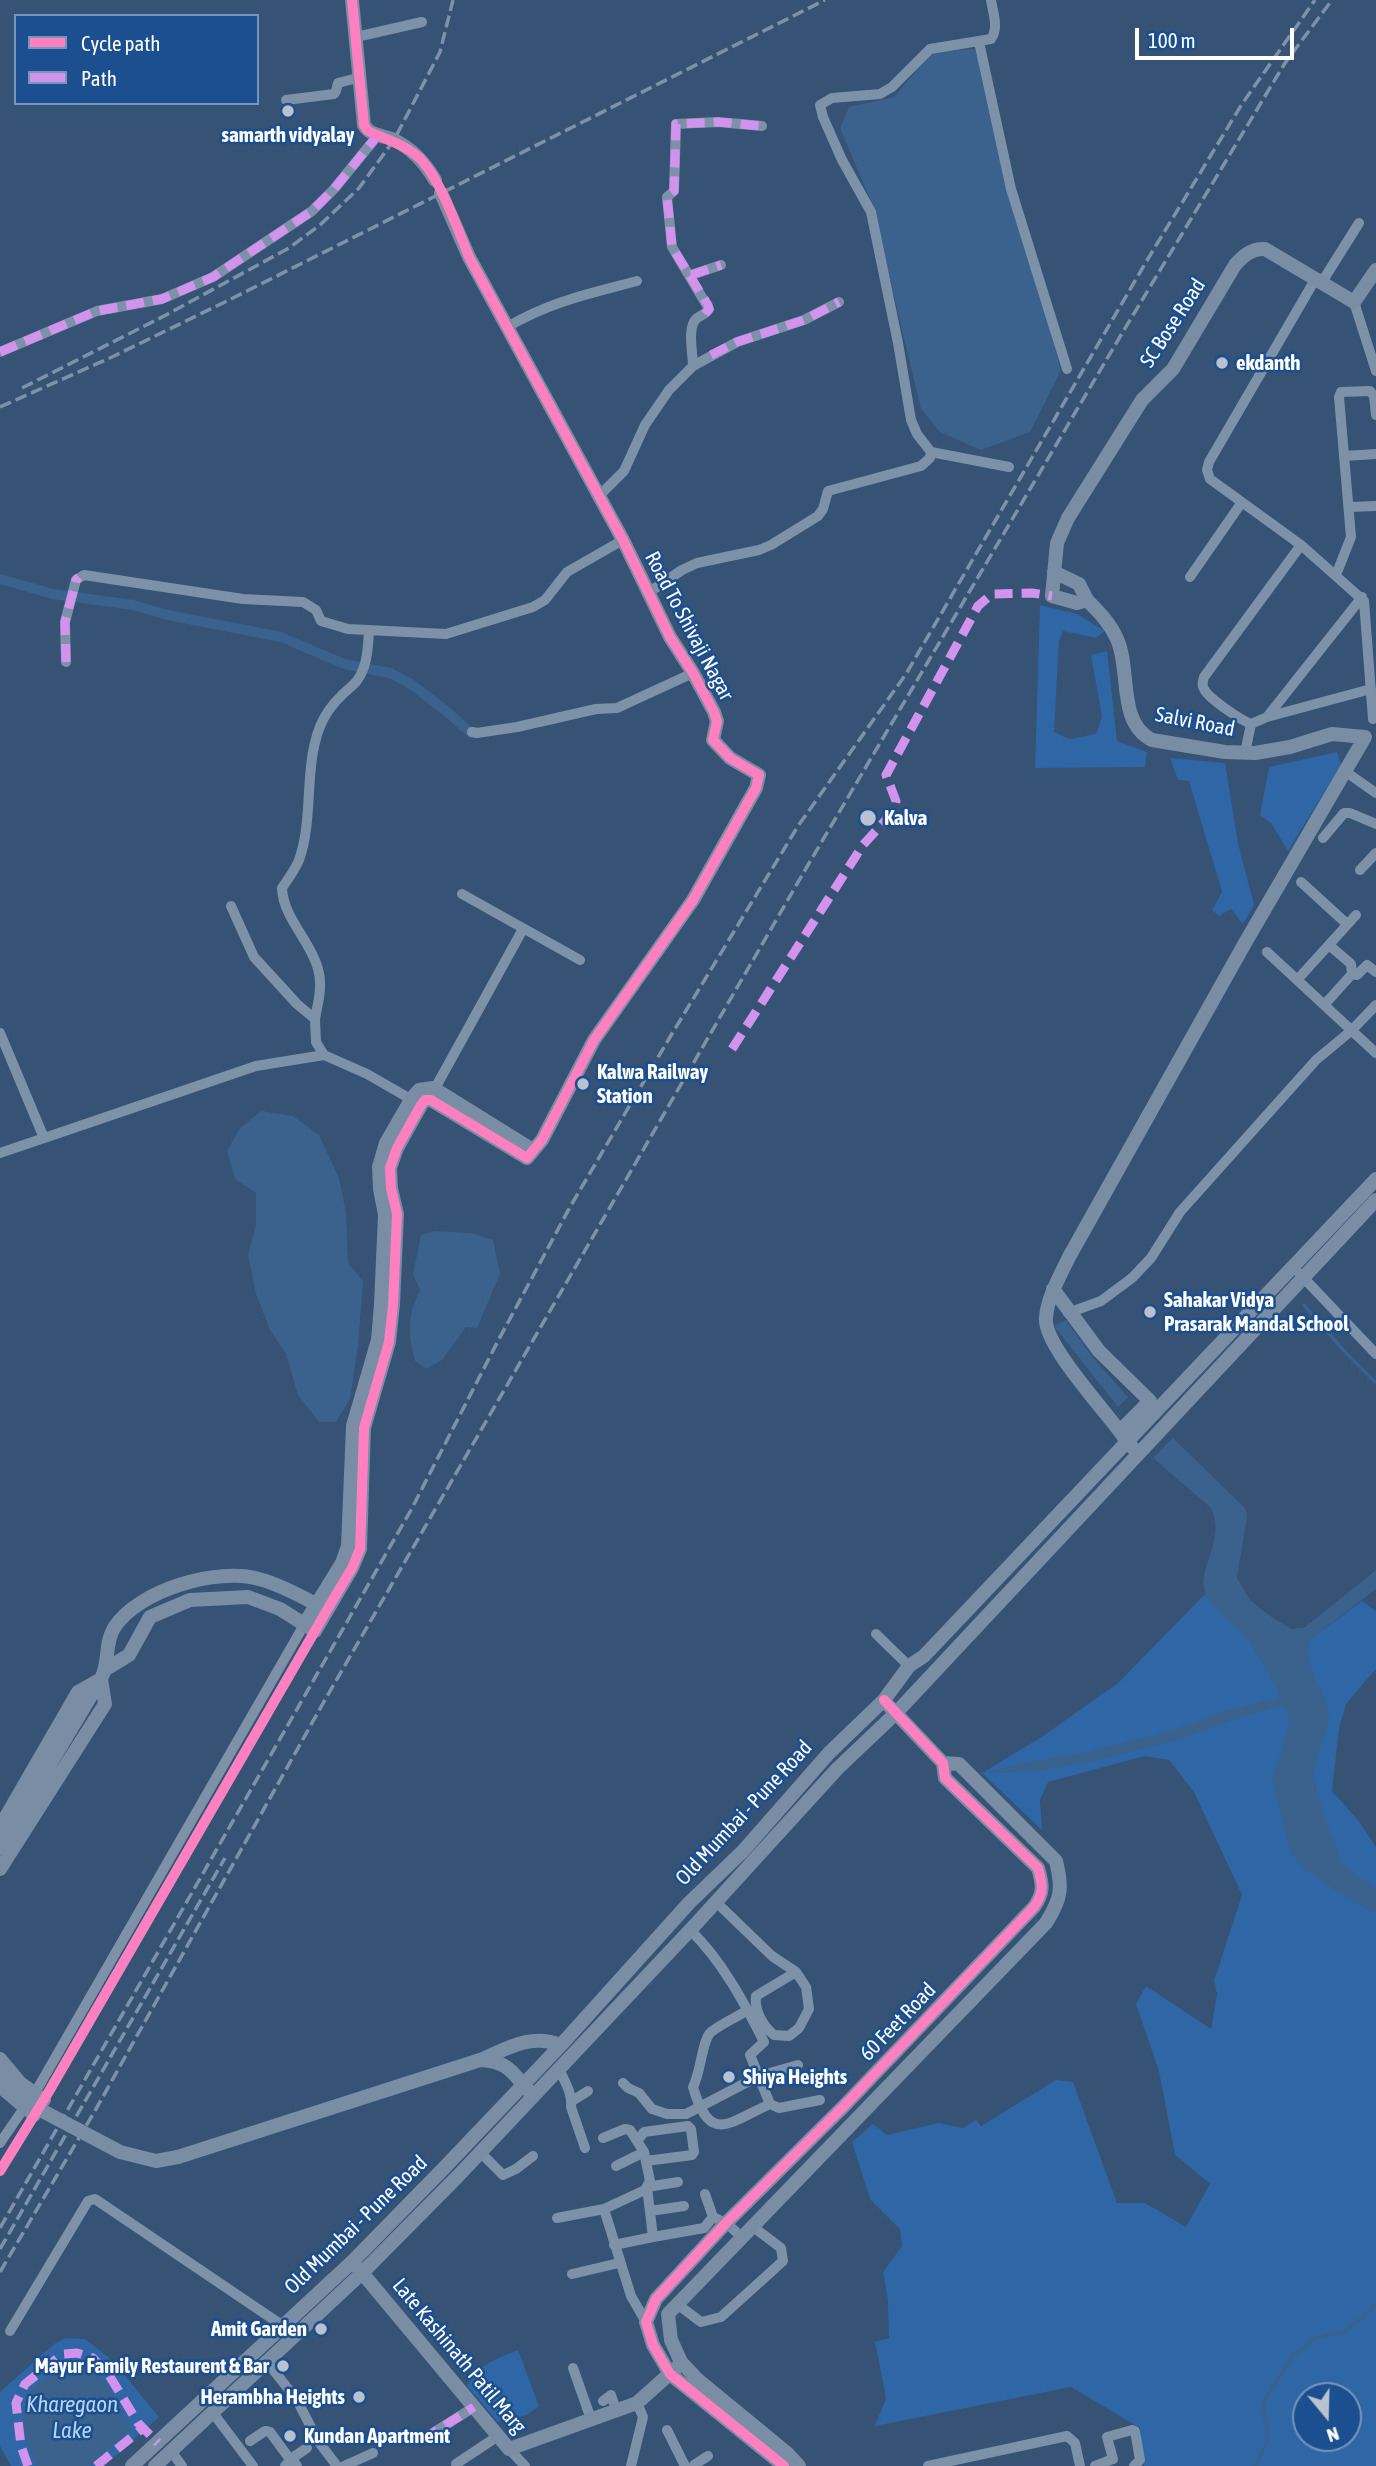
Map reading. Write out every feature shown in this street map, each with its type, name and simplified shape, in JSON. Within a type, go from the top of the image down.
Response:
[{"type":"street","points":[[0,352],[97,311],[162,299],[213,277],[312,211],[334,189],[378,135],[367,130],[364,125],[352,0]]},
{"type":"street","points":[[991,0],[996,26],[991,39],[930,49],[892,87],[880,94],[832,98],[820,105],[842,160],[871,212],[911,420],[917,434],[931,452],[1009,467]]},
{"type":"street","points":[[356,37],[422,22]]},
{"type":"street","points":[[979,42],[1011,189],[1067,369]]},
{"type":"street","points":[[286,100],[334,93],[338,83],[361,76]]},
{"type":"street","points":[[693,366],[692,328],[695,320],[709,309],[672,247],[669,233],[667,197],[674,191],[676,124],[718,122],[762,126]]},
{"type":"street","name":"Road To Shivaji Nagar","points":[[378,135],[394,140],[425,163],[469,257],[623,540],[670,637],[714,712],[717,721],[713,740],[730,758],[759,775],[756,788],[693,900],[594,1040],[542,1140],[530,1154],[424,1098]]},
{"type":"street","points":[[1150,1401],[1129,1442],[1056,1350],[1045,1320],[1053,1289],[1069,1257],[1245,943],[1371,728],[1366,606],[1362,597],[1301,545],[1210,479],[1207,470],[1209,461],[1319,280],[1359,223]]},
{"type":"street","name":"SC Bose Road","points":[[1087,600],[1077,603],[1052,596],[1058,542],[1068,518],[1142,400],[1173,369],[1235,265],[1251,251],[1265,249],[1354,302]]},
{"type":"street","points":[[691,275],[721,265]]},
{"type":"street","points":[[1376,270],[1354,302],[1376,371]]},
{"type":"street","points":[[507,327],[550,304],[637,281]]},
{"type":"street","points":[[599,496],[624,471],[645,425],[669,390],[693,366],[737,342],[804,320],[839,302]]},
{"type":"street","points":[[1336,575],[1351,537],[1339,397],[1341,392],[1370,391],[1374,396],[1376,415]]},
{"type":"street","points":[[648,593],[697,563],[759,551],[817,516],[823,509],[828,491],[921,466],[930,458],[931,452]]},
{"type":"street","points":[[1344,456],[1376,454]]},
{"type":"street","points":[[1190,577],[1242,502]]},
{"type":"street","points":[[1349,507],[1376,506]]},
{"type":"street","points":[[66,662],[65,622],[79,577],[90,575],[243,599],[303,602],[316,610],[321,621],[348,629],[446,634],[533,607],[545,600],[567,572],[623,540]]},
{"type":"street","points":[[1301,545],[1204,677],[1202,683],[1206,692],[1242,721],[1251,724],[1371,689]]},
{"type":"street","name":"Salvi Road","points":[[1054,572],[1079,584],[1087,600],[1106,620],[1119,642],[1133,718],[1144,736],[1152,740],[1245,753],[1290,747],[1332,734],[1371,728]]},
{"type":"street","points":[[1267,718],[1362,597]]},
{"type":"street","points":[[324,1055],[316,1042],[315,1019],[321,988],[318,968],[286,907],[282,888],[298,862],[305,838],[316,744],[324,719],[345,690],[360,676],[368,654],[369,631]]},
{"type":"street","points":[[472,732],[517,727],[596,709],[617,708],[693,673]]},
{"type":"street","points":[[1245,753],[1251,724]]},
{"type":"street","points":[[1346,772],[1376,793]]},
{"type":"street","points":[[1323,838],[1344,813],[1376,824]]},
{"type":"street","points":[[1360,870],[1376,853]]},
{"type":"street","points":[[1301,882],[1348,924]]},
{"type":"street","points":[[462,894],[580,960]]},
{"type":"street","points":[[230,906],[254,957],[297,1004],[315,1019]]},
{"type":"street","points":[[1297,979],[1356,915]]},
{"type":"street","points":[[16,2143],[2,2137],[34,2093],[309,1628],[352,1568],[360,1549],[355,1527],[364,1428],[389,1342],[393,1305],[397,1214],[390,1168],[397,1148],[424,1098],[523,929]]},
{"type":"street","points":[[1325,1004],[1352,974],[1351,964],[1329,945]]},
{"type":"street","points":[[1267,952],[1376,1053]]},
{"type":"street","points":[[1352,974],[1357,975],[1367,965],[1376,972]]},
{"type":"street","points":[[1068,1313],[1101,1301],[1132,1278],[1151,1258],[1180,1212],[1316,1060],[1352,1030],[1376,1005]]},
{"type":"street","points":[[0,1033],[4,1058],[44,1138]]},
{"type":"street","points":[[0,1153],[256,1066],[324,1055],[424,1098]]},
{"type":"street","name":"Old Mumbai - Pune Road","points":[[132,2466],[282,2325],[357,2267],[480,2152],[561,2045],[689,1903],[743,1851],[829,1753],[884,1700],[909,1666],[924,1656],[1129,1442],[1299,1274],[1376,1180]]},
{"type":"street","name":"Old Mumbai - Pune Road","points":[[155,2466],[295,2334],[528,2090],[559,2068],[755,1862],[837,1769],[896,1713],[1168,1399],[1376,1200]]},
{"type":"street","points":[[1299,1274],[1376,1354]]},
{"type":"street","points":[[1053,1289],[1068,1313],[1099,1351],[1150,1401],[1159,1403],[1168,1399]]},
{"type":"street","points":[[0,1869],[105,1704],[107,1642],[115,1626],[133,1607],[173,1586],[228,1575],[259,1579],[322,1607]]},
{"type":"street","points":[[0,1827],[78,1692],[129,1655],[150,1617],[190,1601],[248,1597],[279,1609],[309,1628]]},
{"type":"street","points":[[876,1634],[909,1666]]},
{"type":"street","points":[[0,1848],[104,1674]]},
{"type":"street","name":"60 Feet Road","points":[[646,2322],[656,2299],[720,2220],[829,2121],[1036,1903],[1043,1887],[1038,1868],[945,1779],[943,1763],[884,1700]]},
{"type":"street","name":"60 Feet Road","points":[[677,2304],[1046,1923],[1059,1902],[1061,1881],[1056,1861],[959,1764],[943,1763]]},
{"type":"street","points":[[743,1851],[755,1862]]},
{"type":"street","points":[[715,1901],[772,1956],[796,1972],[806,1987],[806,2018],[793,2034],[774,2035],[760,2017],[755,1996],[796,1972]]},
{"type":"street","points":[[1036,1903],[1050,1916]]},
{"type":"street","points":[[690,1930],[705,1944],[731,1983],[764,2042],[750,2055],[770,2104],[779,2108],[820,2100]]},
{"type":"street","points":[[746,2011],[710,2033],[705,2041],[698,2077],[693,2087],[709,2122],[717,2126],[770,2104]]},
{"type":"street","points":[[0,2073],[35,2107],[120,2152],[156,2161],[178,2157],[480,2060],[528,2040],[547,2039],[561,2045]]},
{"type":"street","points":[[0,2059],[3,2065],[34,2093]]},
{"type":"street","points":[[480,2060],[506,2065],[528,2090]]},
{"type":"street","points":[[623,2083],[639,2093],[652,2109],[667,2114],[686,2114],[759,2076],[798,2065]]},
{"type":"street","points":[[559,2068],[572,2101],[571,2107],[585,2148]]},
{"type":"street","points":[[0,2086],[24,2108]]},
{"type":"street","points":[[572,2101],[588,2091]]},
{"type":"street","points":[[0,2171],[16,2143],[24,2108],[34,2093]]},
{"type":"street","points":[[829,2121],[841,2133]]},
{"type":"street","points":[[615,2166],[645,2157],[692,2155],[694,2152],[691,2129],[688,2126],[644,2132],[638,2140]]},
{"type":"street","points":[[603,2138],[625,2129],[630,2130],[638,2140],[650,2181],[647,2188],[653,2236]]},
{"type":"street","points":[[480,2152],[503,2175],[533,2156]]},
{"type":"street","points":[[557,2218],[604,2209],[647,2188],[678,2182]]},
{"type":"street","points":[[705,2194],[720,2220],[781,2248],[783,2261],[721,2316],[701,2322],[677,2304],[668,2314],[671,2340],[681,2362],[698,2380],[799,2466]]},
{"type":"street","points":[[10,2331],[88,2201],[95,2199],[295,2334]]},
{"type":"street","points":[[650,2211],[684,2206]]},
{"type":"street","points":[[604,2209],[631,2296],[646,2322],[653,2345],[670,2374],[783,2466]]},
{"type":"street","points":[[614,2245],[704,2228],[720,2220]]},
{"type":"street","points":[[572,2274],[619,2263]]},
{"type":"street","name":"Late Kashinath Patil Marg","points":[[357,2267],[524,2466]]},
{"type":"street","points":[[267,2362],[297,2400],[318,2441],[336,2466]]},
{"type":"street","points":[[509,2449],[637,2403],[681,2362]]},
{"type":"street","points":[[573,2368],[591,2419]]},
{"type":"street","points":[[603,2401],[611,2395],[617,2410]]},
{"type":"street","points":[[631,2466],[643,2417],[637,2403]]},
{"type":"street","points":[[422,2441],[474,2407]]},
{"type":"street","points":[[213,2413],[253,2466]]},
{"type":"street","points":[[667,2430],[685,2466]]},
{"type":"street","points":[[1095,2466],[1113,2459],[1107,2437],[1109,2435],[1132,2430],[1135,2431],[1140,2460],[1135,2466]]},
{"type":"street","points":[[250,2441],[265,2431],[270,2432],[289,2458],[285,2466]]},
{"type":"street","points":[[456,2465],[498,2435]]},
{"type":"street","points":[[928,2466],[1067,2436],[1075,2443],[1080,2466]]},
{"type":"street","points":[[297,2466],[295,2456],[307,2448]]},
{"type":"street","points":[[171,2451],[182,2466]]},
{"type":"street","points":[[344,2466],[373,2453]]},
{"type":"street","points":[[694,2466],[708,2456]]},
{"type":"shaded area","points":[[1040,605],[1077,614],[1105,631],[1096,638],[1063,631],[1059,641],[1054,732],[1069,739],[1096,734],[1102,717],[1091,655],[1107,651],[1117,741],[1147,752],[1145,767],[1035,768]]},
{"type":"shaded area","points":[[1337,752],[1341,765],[1288,851],[1271,823],[1260,815],[1269,767]]},
{"type":"shaded area","points":[[1170,758],[1225,763],[1238,843],[1254,905],[1243,924],[1231,909],[1219,916],[1212,910],[1222,892],[1189,781],[1178,780]]},
{"type":"shaded area","points":[[1205,1594],[1231,1623],[1270,1616],[1291,1629],[1304,1628],[1313,1637],[1362,1601],[1376,1611],[1376,1669],[1346,1704],[1339,1728],[1332,1791],[1358,1820],[1376,1847],[1376,2466],[1144,2466],[1140,2428],[1071,2387],[875,2426],[886,2398],[875,2342],[889,2338],[888,2300],[883,2272],[902,2246],[900,2229],[870,2199],[852,2142],[873,2124],[887,2135],[938,2123],[963,2128],[976,2120],[981,2126],[1056,2080],[1073,2082],[1117,2203],[1145,2203],[1186,2227],[1210,2184],[1175,2155],[1159,2071],[1136,2004],[1146,1986],[1211,2029],[1217,1994],[1214,1981],[1242,1895],[1194,1792],[1169,1760],[1145,1756],[1048,1782],[1040,1800],[1042,1830],[982,1773],[1043,1736],[1118,1683]]},
{"type":"shaded area","points":[[65,2338],[85,2339],[112,2360],[159,2417],[104,2466],[11,2466],[0,2446],[0,2392],[54,2344]]},
{"type":"shaded area","points":[[518,2350],[539,2406],[527,2415],[498,2422],[467,2386],[482,2368]]},
{"type":"water","points":[[975,49],[1061,371],[1030,432],[981,450],[940,432],[921,409],[872,204],[840,128],[849,107],[894,97],[933,51]]},
{"type":"water","points":[[261,1111],[293,1116],[319,1135],[339,1178],[346,1213],[348,1263],[363,1281],[358,1346],[350,1399],[336,1422],[319,1422],[298,1395],[286,1354],[270,1330],[256,1294],[248,1254],[256,1225],[256,1193],[235,1179],[227,1151],[240,1128]]},
{"type":"water","points":[[435,1231],[471,1233],[493,1240],[500,1274],[477,1328],[466,1327],[442,1360],[426,1369],[415,1361],[411,1342],[411,1317],[420,1290],[413,1274],[421,1235]]},
{"type":"water","points":[[1066,1320],[1090,1354],[1128,1397],[1118,1407],[1054,1326]]},
{"type":"water","points":[[1173,1438],[1246,1509],[1237,1578],[1250,1600],[1270,1616],[1291,1629],[1304,1628],[1376,1570],[1376,1589],[1313,1637],[1308,1656],[1328,1713],[1327,1729],[1315,1767],[1317,1793],[1342,1860],[1349,1869],[1376,1888],[1376,1914],[1305,1869],[1291,1853],[1272,1780],[1290,1722],[1284,1706],[1250,1714],[1168,1743],[1093,1761],[1039,1771],[982,1773],[1085,1753],[1164,1733],[1232,1709],[1280,1697],[1249,1643],[1207,1597],[1205,1573],[1214,1542],[1215,1520],[1211,1508],[1153,1458]]},
{"type":"water","name":"Kharegaon Lake","points":[[75,2362],[86,2366],[103,2380],[132,2429],[89,2466],[37,2466],[24,2429],[25,2401],[35,2386],[60,2368]]},
{"type":"waterway","points":[[0,579],[53,594],[133,605],[168,615],[281,637],[344,664],[390,673],[411,684],[471,733]]},
{"type":"waterway","points":[[1304,1305],[1376,1383]]},
{"type":"waterway","points":[[1255,2466],[1267,2441],[1263,2412],[1265,2399],[1292,2357],[1315,2338],[1345,2332],[1376,2304]]},
{"type":"railway","points":[[22,388],[166,315],[289,248],[320,225],[359,188],[394,140],[440,52],[453,0]]},
{"type":"railway","points":[[0,407],[112,357],[229,300],[825,0]]},
{"type":"railway","points":[[0,2228],[411,1510],[570,1207],[670,1037],[798,826],[906,674],[1146,262],[1242,104],[1315,0]]},
{"type":"railway","points":[[0,2272],[96,2109],[326,1698],[808,865],[1285,63],[1332,0]]},
{"type":"railway","points":[[0,2249],[225,1858]]},
{"type":"marked path","points":[[705,314],[709,309],[708,305],[672,247],[667,197],[674,191],[676,124],[718,122],[762,126]]},
{"type":"marked path","points":[[0,352],[97,311],[162,299],[213,277],[312,211],[334,189],[378,135]]},
{"type":"marked path","points":[[691,275],[721,265]]},
{"type":"marked path","points":[[711,355],[737,342],[804,320],[839,302]]},
{"type":"marked path","points":[[66,662],[65,622],[79,577]]},
{"type":"marked path","points":[[732,1049],[863,845],[894,811],[896,801],[886,775],[978,606],[992,594],[1032,593],[1052,596]]},
{"type":"marked path","points":[[28,2466],[21,2446],[16,2403],[25,2384],[63,2354],[77,2353],[93,2358],[109,2375],[138,2423],[158,2443]]},
{"type":"marked path","points":[[422,2440],[474,2407]]},
{"type":"marked path","points":[[96,2466],[143,2428]]},
{"type":"cycle path","points":[[0,2171],[48,2093],[352,1568],[360,1549],[364,1428],[389,1342],[393,1305],[397,1214],[390,1168],[397,1148],[421,1105],[425,1100],[431,1100],[527,1158],[542,1140],[594,1040],[693,900],[756,788],[759,775],[730,758],[713,740],[717,721],[714,712],[670,637],[623,540],[469,257],[447,202],[432,174],[410,150],[367,130],[364,125],[352,0]]},
{"type":"cycle path","points":[[784,2466],[670,2374],[653,2345],[646,2322],[656,2299],[726,2223],[844,2106],[1034,1907],[1042,1889],[1038,1868],[945,1778],[943,1763],[884,1700]]},
{"type":"place","name":"samarth vidyalay","points":[[288,111]]},
{"type":"place","name":"ekdanth","points":[[1222,363]]},
{"type":"place","name":"Kalva","points":[[868,818]]},
{"type":"place","name":"Kalwa Railway Station","points":[[583,1084]]},
{"type":"place","name":"Sahakar Vidya Prasarak Mandal School","points":[[1150,1312]]},
{"type":"place","name":"Shiya Heights","points":[[729,2077]]},
{"type":"place","name":"Amit Garden","points":[[321,2329]]},
{"type":"place","name":"Mayur Family Restaurent & Bar","points":[[283,2366]]},
{"type":"place","name":"Herambha Heights","points":[[359,2397]]},
{"type":"place","name":"Kundan Apartment","points":[[290,2436]]}]
